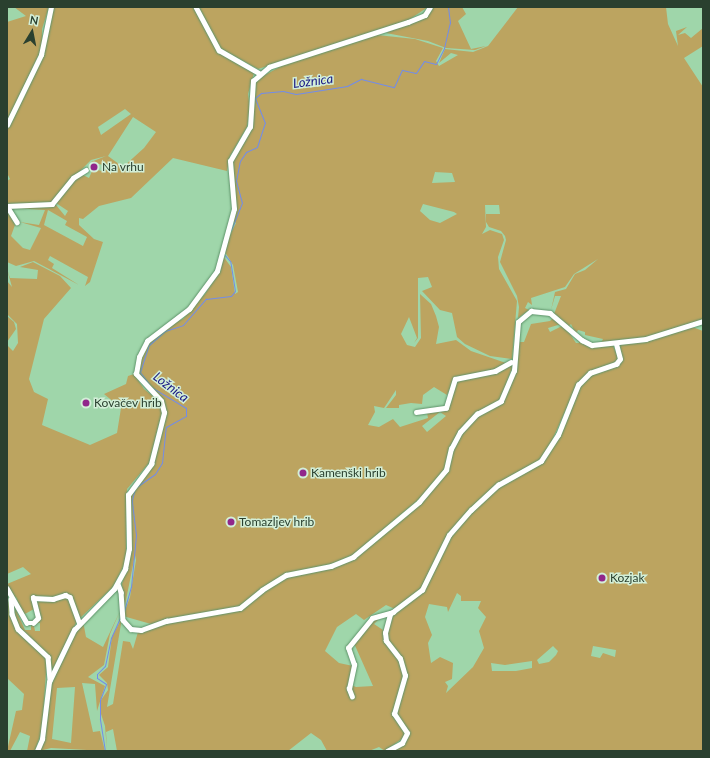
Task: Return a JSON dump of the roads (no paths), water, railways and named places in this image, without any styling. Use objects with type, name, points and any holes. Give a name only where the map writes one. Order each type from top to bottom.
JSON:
[{"type":"street","points":[[7,125],[41,55],[51,7]]},
{"type":"street","points":[[196,7],[219,50],[259,74]]},
{"type":"street","points":[[50,680],[79,622],[118,584],[128,559],[128,495],[151,464],[164,413],[161,401],[136,374],[139,357],[146,341],[189,309],[217,271],[234,209],[230,161],[250,126],[250,91],[259,74],[288,60],[408,22],[425,15],[430,7]]},
{"type":"street","points":[[17,222],[7,206],[52,204],[73,178],[86,170]]},
{"type":"street","points":[[118,584],[121,592],[122,614],[131,629],[141,630],[206,612],[226,613],[245,605],[262,590],[286,576],[331,566],[353,557],[419,502],[446,470],[451,449],[460,432],[477,414],[501,400],[514,371],[518,322],[531,311],[550,313],[587,344],[616,344],[646,339],[703,321]]},
{"type":"street","points":[[352,697],[349,689],[354,665],[348,648],[372,618],[393,612],[422,590],[449,535],[471,510],[498,484],[541,461],[558,435],[578,385],[590,373],[616,364],[620,359],[616,344]]},
{"type":"street","points":[[416,412],[446,408],[455,379],[495,371],[511,362]]},
{"type":"street","points":[[7,588],[11,597],[30,623],[38,618],[33,598],[68,596],[79,622]]},
{"type":"street","points":[[11,597],[12,614],[18,629],[48,658],[50,680],[42,739],[37,751]]},
{"type":"street","points":[[387,751],[402,743],[407,733],[394,714],[405,676],[400,659],[386,641],[385,633],[393,612]]},
{"type":"waterway","name":"Ložnica","points":[[231,230],[242,203],[236,181],[240,161],[246,152],[257,147],[265,123],[255,98],[261,93],[283,91],[296,94],[347,86],[361,79],[394,87],[402,70],[416,73],[424,61],[436,64],[444,48],[450,23],[448,7]]},
{"type":"waterway","name":"Ložnica","points":[[149,384],[140,372],[149,345],[165,331],[183,325],[206,299],[231,296],[235,291],[230,261],[224,254]]},
{"type":"waterway","name":"Ložnica","points":[[124,611],[131,587],[136,535],[132,500],[135,488],[155,474],[162,463],[166,427],[186,416],[186,408],[151,387]]},
{"type":"waterway","name":"Ložnica","points":[[105,751],[100,718],[100,700],[106,684],[97,678],[97,674],[105,666],[111,638],[121,616]]},
{"type":"place","name":"Na vrhu","points":[[94,167]]},
{"type":"place","name":"Kovačev hrib","points":[[86,403]]},
{"type":"place","name":"Kamenški hrib","points":[[303,473]]},
{"type":"place","name":"Tomazljev hrib","points":[[231,522]]},
{"type":"place","name":"Kozjak","points":[[602,578]]}]
